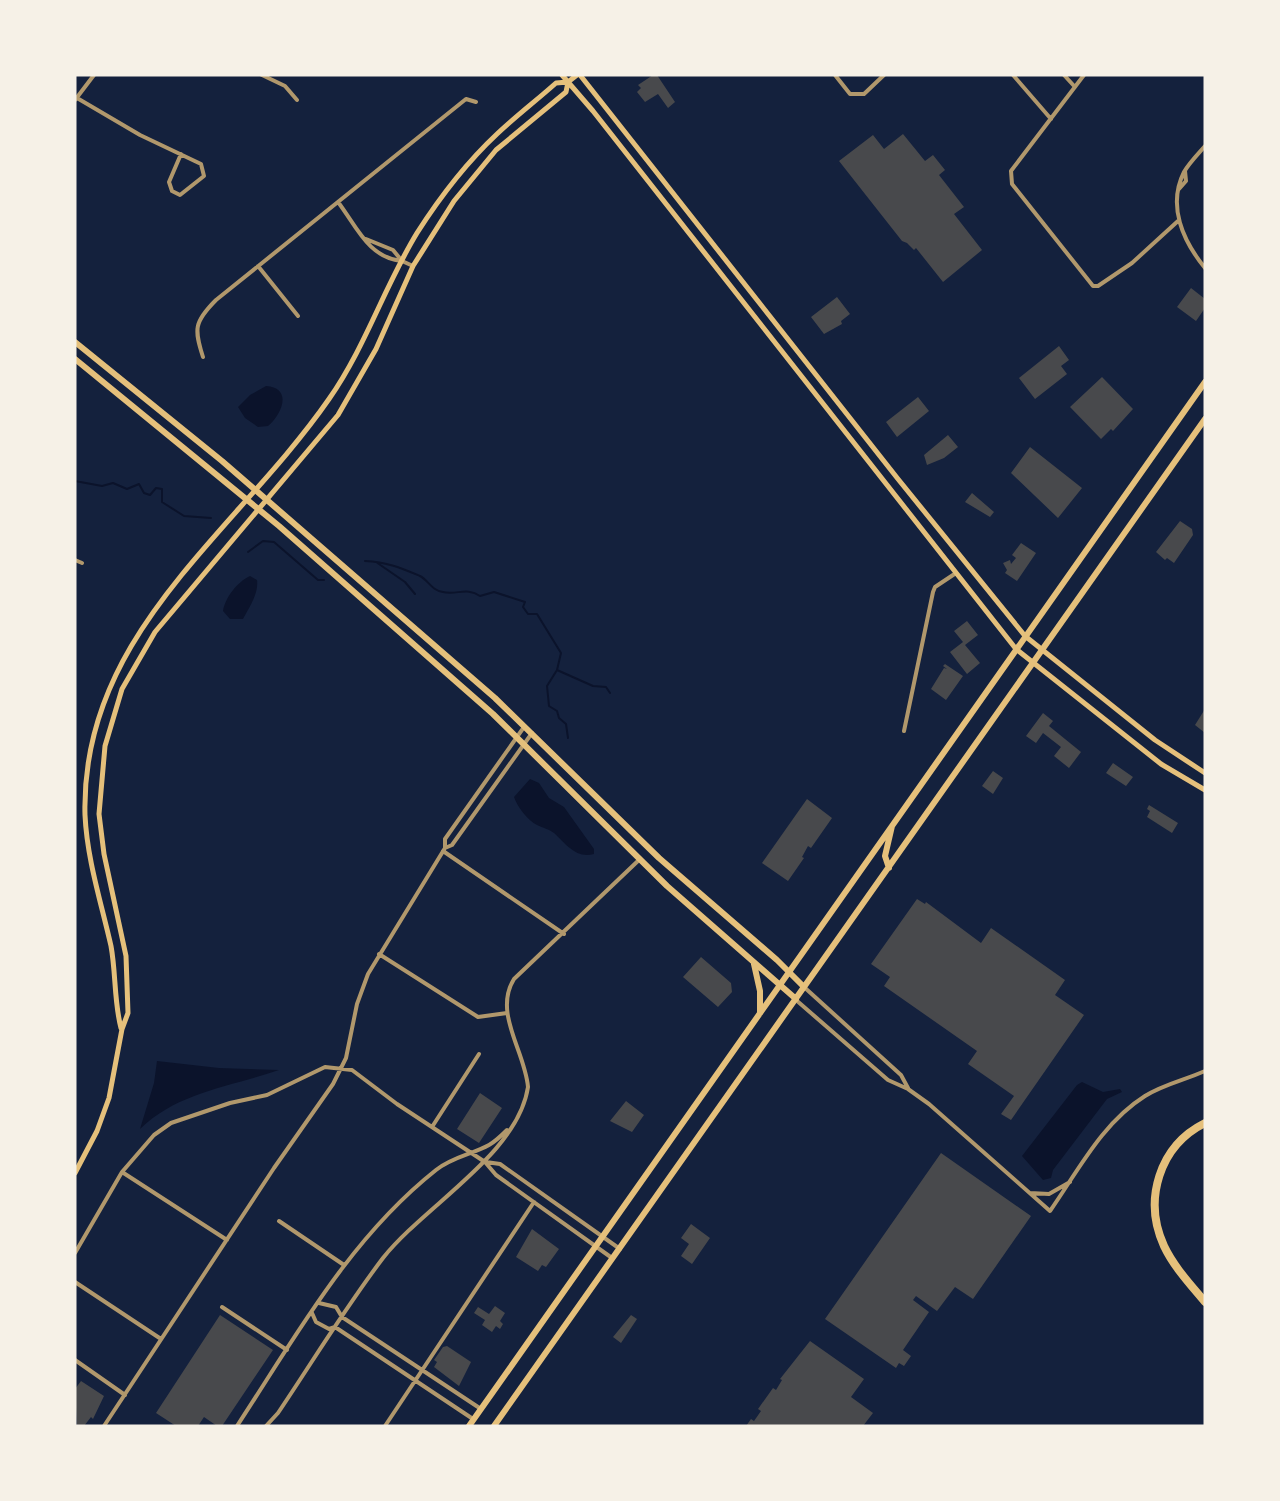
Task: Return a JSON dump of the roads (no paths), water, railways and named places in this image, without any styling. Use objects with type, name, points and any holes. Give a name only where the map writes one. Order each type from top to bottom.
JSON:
[{"type":"highway","points":[[1205,1123],[1182,1139],[1167,1157],[1157,1179],[1154,1203],[1155,1217],[1164,1245],[1183,1276],[1205,1302]]},
{"type":"main road","points":[[562,75],[1016,649],[1032,664],[1170,770],[1205,790]]},
{"type":"main road","points":[[122,1029],[115,966],[86,831],[86,779],[93,737],[106,696],[127,650],[157,606],[310,426],[367,338],[402,261],[430,213],[464,168],[498,134],[556,83],[568,82],[579,75],[898,479],[1026,636],[1041,651],[1155,740],[1205,773]]},
{"type":"main road","points":[[75,1173],[97,1131],[109,1098],[122,1029],[128,1013],[124,942],[104,854],[99,814],[102,767],[109,727],[131,670],[155,632],[338,415],[376,349],[413,267],[433,232],[473,176],[496,150],[566,92],[568,82]]},
{"type":"main road","points":[[75,342],[255,489],[525,726],[651,850],[790,972],[804,987]]},
{"type":"main road","points":[[75,359],[259,510],[517,737],[640,859],[796,999]]},
{"type":"main road","points":[[469,1426],[1205,382]]},
{"type":"main road","points":[[494,1426],[1205,419]]},
{"type":"main road","points":[[889,868],[885,856],[892,825]]},
{"type":"main road","points":[[753,962],[760,991],[760,1014]]},
{"type":"street","points":[[94,75],[76,99],[140,135],[181,154],[201,164],[204,176],[180,195],[172,191],[169,182],[181,154]]},
{"type":"street","points":[[262,75],[285,86],[297,100]]},
{"type":"street","points":[[835,75],[850,94],[864,93],[884,75]]},
{"type":"street","points":[[1013,75],[1051,119]]},
{"type":"street","points":[[1064,75],[1075,87]]},
{"type":"street","points":[[1084,75],[1011,171],[1012,184],[1093,286],[1098,286],[1132,263],[1178,221]]},
{"type":"street","points":[[203,357],[196,333],[201,315],[258,266],[466,99],[476,102]]},
{"type":"street","points":[[1205,146],[1185,171],[1186,181],[1178,189],[1178,221],[1186,242],[1205,268]]},
{"type":"street","points":[[338,202],[366,238],[370,249],[388,259],[402,261],[413,267]]},
{"type":"street","points":[[366,238],[393,250],[402,261]]},
{"type":"street","points":[[258,266],[298,316]]},
{"type":"street","points":[[75,560],[82,563]]},
{"type":"street","points":[[904,731],[933,592],[935,587],[956,573]]},
{"type":"street","points":[[111,1426],[105,1424],[343,1067],[357,1004],[379,954],[444,849],[445,840],[525,726]]},
{"type":"street","points":[[444,849],[452,845],[532,733]]},
{"type":"street","points":[[444,849],[564,934]]},
{"type":"street","points":[[266,1426],[278,1413],[385,1257],[454,1187],[485,1162],[512,1126],[526,1099],[528,1087],[507,1013],[507,990],[514,979],[564,934],[640,859]]},
{"type":"street","points":[[379,954],[478,1017],[507,1013]]},
{"type":"street","points":[[804,987],[901,1075],[908,1089]]},
{"type":"street","points":[[796,999],[888,1080],[908,1089],[1050,1211],[1073,1180],[1090,1150],[1127,1110],[1161,1087],[1205,1071]]},
{"type":"street","points":[[432,1127],[479,1054]]},
{"type":"street","points":[[75,1253],[122,1172],[146,1143],[171,1123],[230,1102],[267,1095],[325,1067],[343,1067],[352,1070],[485,1162],[496,1176],[613,1258]]},
{"type":"street","points":[[237,1426],[344,1265],[382,1220],[437,1168],[469,1151],[489,1145],[512,1126]]},
{"type":"street","points":[[485,1162],[500,1164],[620,1249]]},
{"type":"street","points":[[122,1172],[226,1240]]},
{"type":"street","points":[[1030,1193],[1049,1194],[1073,1180]]},
{"type":"street","points":[[385,1426],[534,1202]]},
{"type":"street","points":[[279,1221],[344,1265]]},
{"type":"street","points":[[75,1282],[161,1339]]},
{"type":"street","points":[[317,1304],[322,1302],[333,1305],[339,1309],[342,1317],[481,1409]]},
{"type":"street","points":[[222,1307],[287,1350]]},
{"type":"street","points":[[312,1312],[319,1325],[329,1329],[335,1327]]},
{"type":"street","points":[[335,1327],[473,1419]]},
{"type":"street","points":[[75,1360],[125,1395]]},
{"type":"water","points":[[266,386],[280,391],[281,409],[268,426],[258,427],[245,418],[238,407],[250,395]]},
{"type":"water","points":[[250,576],[257,580],[253,600],[243,619],[230,619],[223,611],[226,601],[236,586]]},
{"type":"water","points":[[530,779],[539,783],[549,798],[564,807],[594,849],[594,854],[577,852],[554,833],[533,823],[526,816],[514,797]]},
{"type":"water","points":[[157,1061],[219,1068],[279,1070],[188,1099],[155,1117],[140,1129],[154,1083]]},
{"type":"water","points":[[1082,1082],[1103,1092],[1120,1089],[1122,1092],[1107,1099],[1053,1170],[1051,1178],[1043,1180],[1022,1156],[1077,1085]]},
{"type":"waterway","points":[[75,481],[102,486],[113,483],[127,489],[139,484],[144,493],[150,495],[156,488],[162,489],[162,502],[184,516],[211,518]]},
{"type":"waterway","points":[[248,552],[263,541],[274,542],[318,580],[324,580]]},
{"type":"waterway","points":[[365,561],[387,564],[413,573],[439,591],[471,592],[480,596],[494,592],[525,602],[523,607],[528,614],[537,614],[561,653],[557,670],[547,686],[549,706],[557,711],[559,718],[566,724],[568,738]]},
{"type":"waterway","points":[[376,562],[405,582],[415,594]]},
{"type":"waterway","points":[[557,670],[593,686],[606,687],[610,693]]}]
